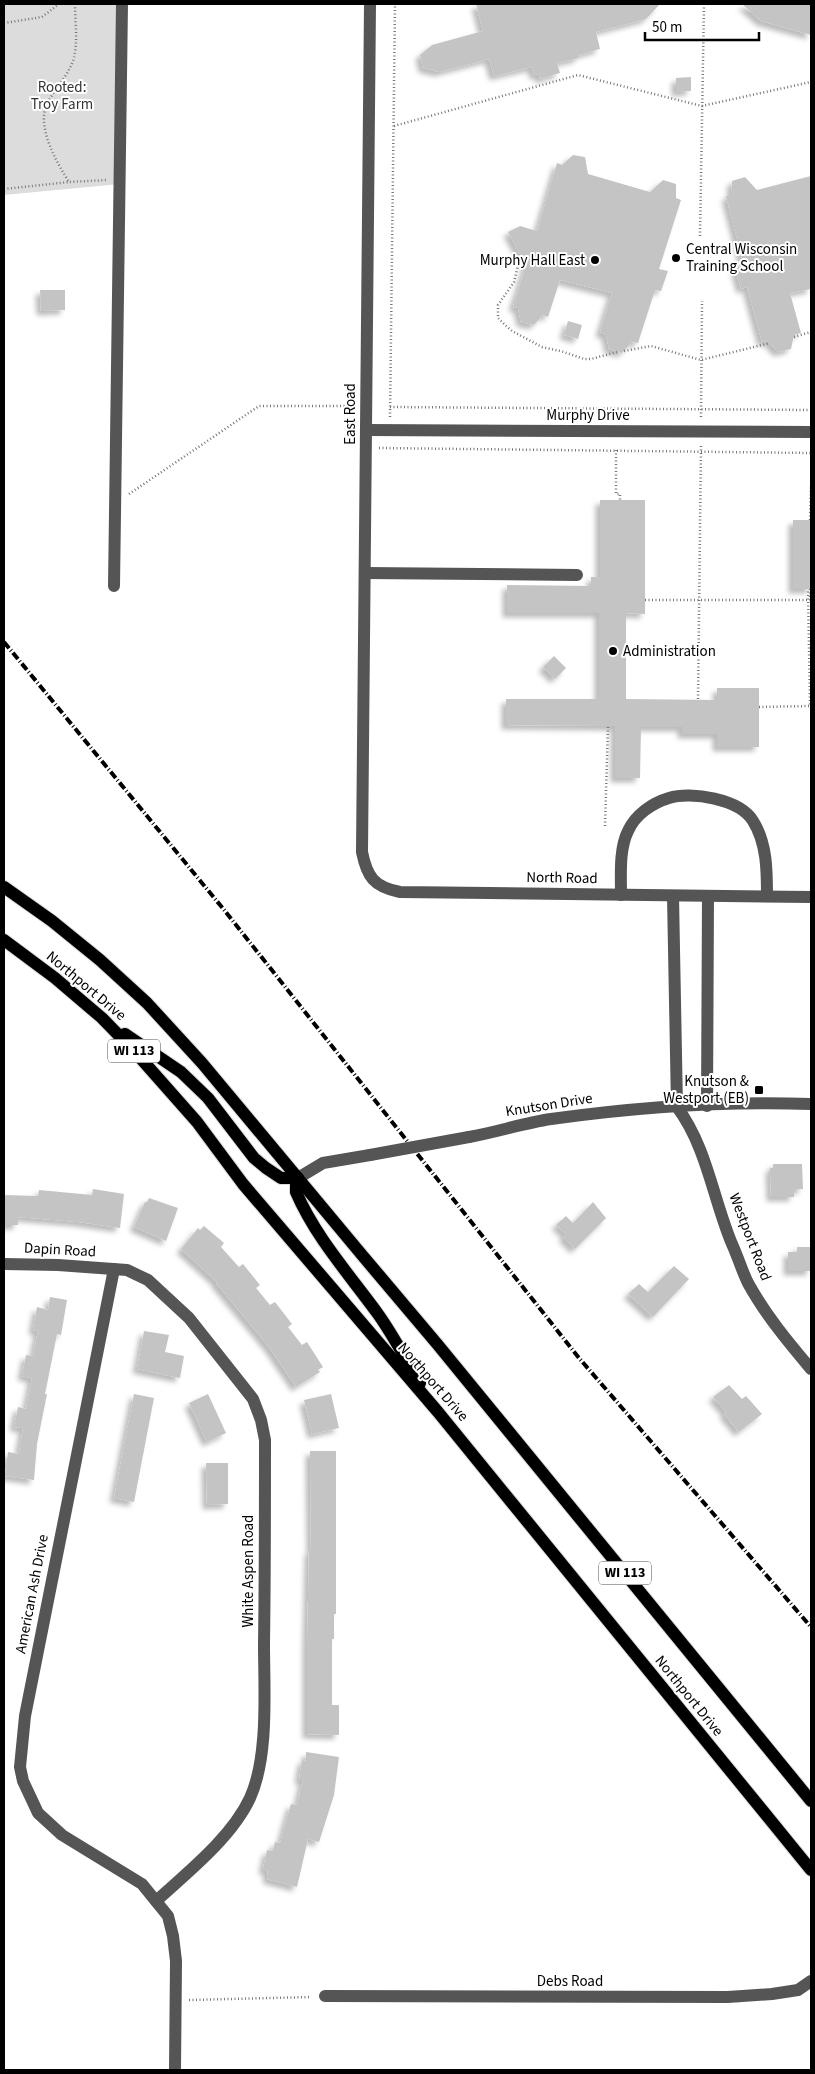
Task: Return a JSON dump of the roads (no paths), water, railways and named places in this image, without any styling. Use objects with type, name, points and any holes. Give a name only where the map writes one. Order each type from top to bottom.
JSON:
[{"type":"main road","name":"Northport Drive","points":[[4,887],[52,921],[100,960],[147,1003],[202,1063],[438,1345],[811,1801]]},
{"type":"main road","name":"Northport Drive","points":[[4,940],[55,978],[102,1018],[136,1052],[197,1122],[243,1184],[438,1412],[811,1870]]},
{"type":"main road","points":[[102,1018],[181,1072],[208,1098],[254,1158],[266,1168],[280,1178],[298,1178],[296,1192],[319,1234],[333,1256],[378,1315],[438,1412]]},
{"type":"street","points":[[114,586],[122,4]]},
{"type":"street","name":"East Road","points":[[362,825],[370,4]]},
{"type":"street","name":"Murphy Drive","points":[[366,430],[811,432]]},
{"type":"street","points":[[365,573],[577,575]]},
{"type":"street","points":[[621,895],[622,861],[628,830],[646,810],[656,803],[670,797],[682,795],[720,800],[732,805],[752,819],[758,830],[765,856],[767,896]]},
{"type":"street","name":"North Road","points":[[362,825],[362,852],[368,874],[379,885],[388,889],[419,892],[811,897]]},
{"type":"street","points":[[673,896],[677,1107]]},
{"type":"street","points":[[707,1106],[708,896]]},
{"type":"street","name":"Knutson Drive","points":[[298,1178],[323,1163],[469,1137],[550,1119],[628,1110],[677,1107],[811,1104]]},
{"type":"street","name":"Westport Road","points":[[677,1107],[689,1124],[704,1159],[732,1244],[747,1281],[761,1305],[791,1346],[811,1369]]},
{"type":"street","name":"Dapin Road","points":[[4,1264],[114,1269]]},
{"type":"street","name":"American Ash Drive","points":[[114,1269],[25,1716],[20,1767],[23,1781],[38,1814],[62,1834],[142,1884],[168,1916],[176,1961],[175,2070]]},
{"type":"street","name":"White Aspen Road","points":[[114,1269],[127,1270],[148,1280],[189,1318],[254,1399],[265,1440],[264,1705],[261,1761],[255,1786],[240,1818],[219,1841],[156,1901]]},
{"type":"street","name":"Debs Road","points":[[325,1996],[728,1997],[798,1990],[811,1981]]},
{"type":"railway","points":[[4,642],[225,911],[579,1358],[811,1627]]},
{"type":"place","name":"Central Wisconsin Training School","points":[[676,258]]},
{"type":"place","name":"Murphy Hall East","points":[[595,260]]},
{"type":"place","name":"Administration","points":[[613,651]]},
{"type":"place","name":"Knutson & Westport (EB)","points":[[759,1090]]},
{"type":"park label","name":"Rooted: Troy Farm","points":[[62,96]]}]
